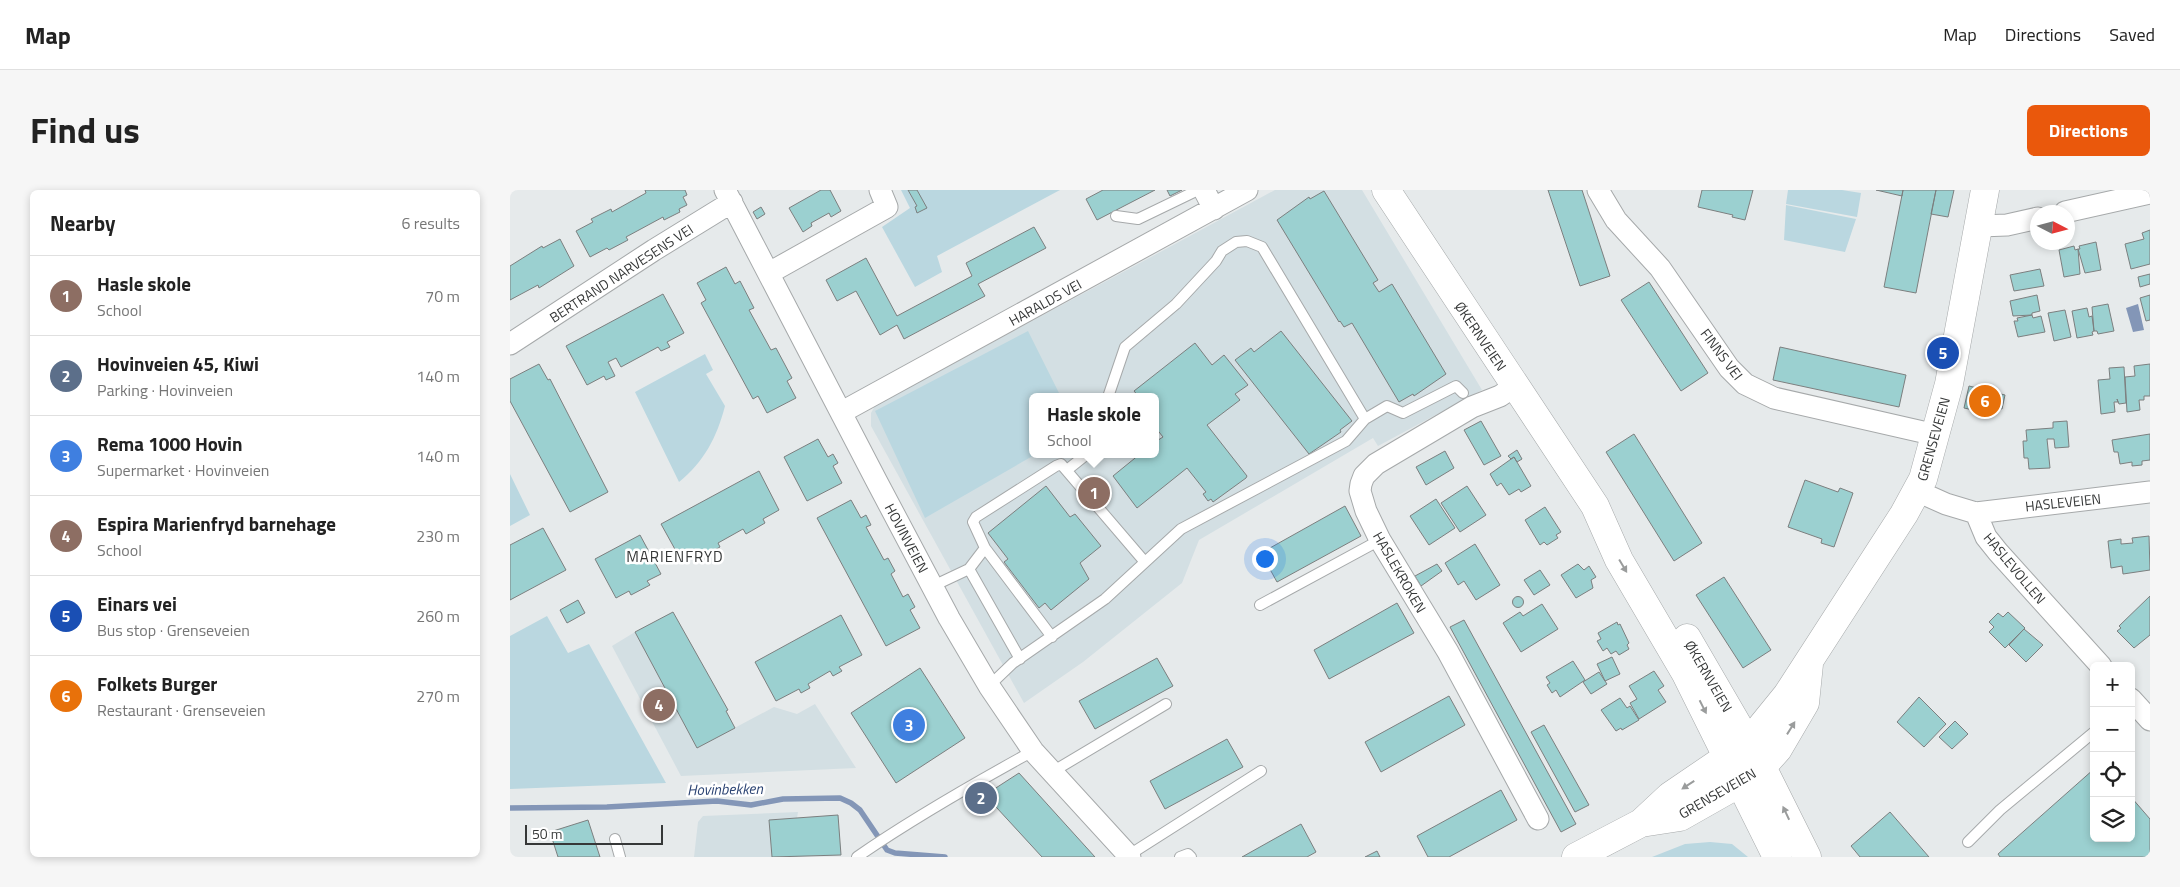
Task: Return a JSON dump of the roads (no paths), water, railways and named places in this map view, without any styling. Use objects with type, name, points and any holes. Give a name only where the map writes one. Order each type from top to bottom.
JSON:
[{"type":"main road","name":"ØKERNVEIEN","points":[[1386,190],[1595,506],[1619,560],[1686,674],[1738,750],[1762,767],[1807,857]]},
{"type":"main road","name":"GRENSEVEIEN","points":[[1576,857],[1602,849],[1641,823],[1670,796],[1738,750],[1775,711],[1810,660],[1918,491],[1936,435],[1951,375],[1980,226],[1985,190]]},
{"type":"main road","name":"GRENSEVEIEN","points":[[1641,823],[1680,817],[1740,783],[1762,767],[1778,749],[1805,703],[1810,660]]},
{"type":"main road","name":"ØKERNVEIEN","points":[[1738,750],[1740,783],[1777,857]]},
{"type":"street","points":[[769,273],[887,207],[880,190]]},
{"type":"street","points":[[1204,190],[1214,209]]},
{"type":"street","name":"HARALDS VEI","points":[[842,412],[1247,190]]},
{"type":"street","name":"FINNS VEI","points":[[1598,190],[1616,220],[1660,268],[1729,368],[1744,384],[1774,398],[1936,435]]},
{"type":"street","points":[[2075,210],[2150,194]]},
{"type":"street","name":"HOVINVEIEN","points":[[728,196],[933,586],[989,686],[1033,751],[1130,856]]},
{"type":"street","name":"BERTRAND NARVESENS VEI","points":[[510,344],[728,196]]},
{"type":"street","points":[[1980,226],[2007,225],[2030,220]]},
{"type":"street","name":"HASLEKROKEN","points":[[1515,386],[1500,396],[1472,407],[1376,464],[1364,476],[1360,491],[1362,500],[1380,540],[1448,652],[1538,819]]},
{"type":"street","points":[[1918,491],[1946,504],[1976,513]]},
{"type":"street","name":"HASLEVEIEN","points":[[1976,513],[2150,492]]},
{"type":"street","name":"HASLEVOLLEN","points":[[1976,513],[1986,537],[1998,552],[2097,662]]},
{"type":"street","points":[[2135,704],[2150,720]]},
{"type":"lane","points":[[1116,216],[1138,218],[1198,190]]},
{"type":"lane","points":[[1109,393],[1125,347],[1176,304],[1216,261],[1222,251],[1236,242],[1247,241],[1262,247],[1365,419]]},
{"type":"lane","points":[[989,686],[1020,659],[1105,599],[1144,561],[1181,529],[1346,441],[1365,419],[1388,406],[1403,413],[1456,386],[1464,393]]},
{"type":"lane","points":[[1068,470],[1083,458]]},
{"type":"lane","points":[[1052,636],[985,548],[973,522],[976,517],[1061,464],[1144,561]]},
{"type":"lane","points":[[1260,605],[1380,540]]},
{"type":"lane","points":[[933,586],[969,570],[985,548]]},
{"type":"lane","points":[[969,570],[1020,659]]},
{"type":"lane","points":[[1052,772],[1166,704]]},
{"type":"lane","points":[[1968,842],[2000,810],[2090,735]]},
{"type":"lane","points":[[857,857],[924,812],[974,787],[1010,762],[1033,751]]},
{"type":"lane","points":[[1130,856],[1261,771]]},
{"type":"lane","points":[[974,787],[981,798]]},
{"type":"lane","points":[[615,840],[620,857]]},
{"type":"lane","points":[[1180,857],[1188,854],[1191,857]]},
{"type":"water","points":[[2138,304],[2144,330],[2133,332],[2126,308]]},
{"type":"waterway","name":"Hovinbekken","points":[[510,808],[607,807],[717,801],[751,805],[783,799],[840,798],[860,810],[887,850],[895,853],[945,857]]},
{"type":"place","name":"Einars vei","points":[[1943,353]]},
{"type":"place","name":"Folkets Burger","points":[[1985,401]]},
{"type":"place","name":"Hasle skole","points":[[1094,493]]},
{"type":"place","name":"Espira Marienfryd barnehage","points":[[659,705]]},
{"type":"place","name":"Rema 1000 Hovin","points":[[909,725]]},
{"type":"place","name":"Hovinveien 45, Kiwi","points":[[981,798]]},
{"type":"district","name":"MARIENFRYD","points":[[675,556]]}]
